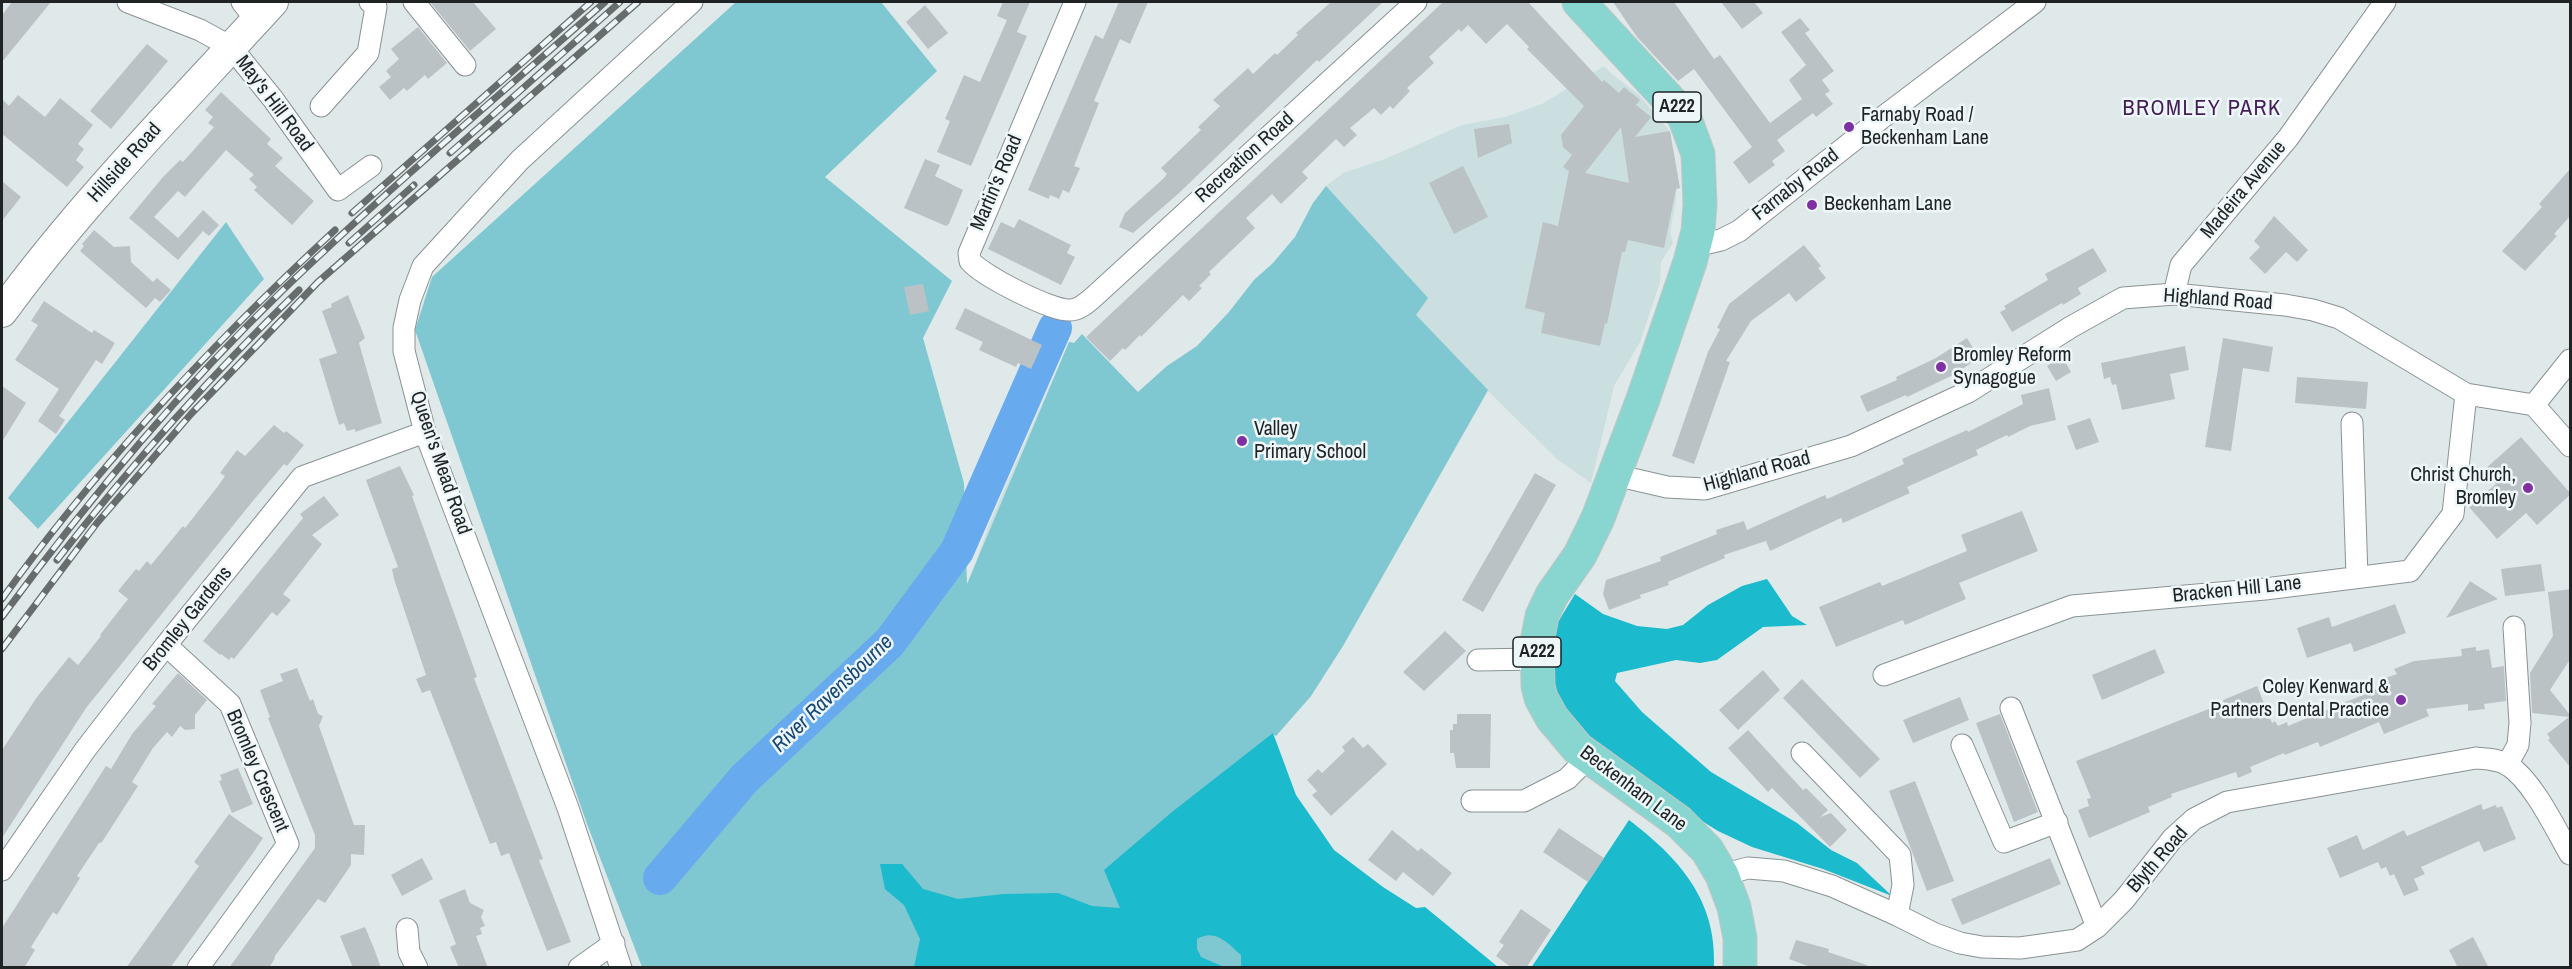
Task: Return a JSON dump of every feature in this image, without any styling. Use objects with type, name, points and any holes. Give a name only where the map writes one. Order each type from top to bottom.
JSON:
[{"type":"main road","name":"Beckenham Lane","points":[[1579,2],[1684,116],[1698,154],[1700,205],[1695,246],[1644,399],[1615,475],[1587,543],[1546,606],[1539,629],[1536,659],[1538,686],[1546,708],[1565,736],[1588,758],[1684,826],[1707,850],[1722,875],[1738,925],[1741,950],[1740,968]]},
{"type":"street","name":"May's Hill Road","points":[[128,2],[200,30],[231,47],[273,99],[338,190],[371,166]]},
{"type":"street","points":[[414,2],[465,64]]},
{"type":"street","name":"Queen's Mead Road","points":[[621,968],[568,808],[425,432],[405,351],[404,327],[410,300],[423,266],[520,160],[692,2]]},
{"type":"street","name":"Martin's Road","points":[[1070,310],[1049,305],[986,275],[970,261],[969,253],[1075,2]]},
{"type":"street","name":"Recreation Road","points":[[1070,310],[1077,308],[1098,293],[1416,2]]},
{"type":"street","name":"Farnaby Road","points":[[1695,246],[1721,240],[1739,231],[1845,146],[2035,2]]},
{"type":"street","name":"Madeira Avenue","points":[[2174,294],[2181,265],[2288,138],[2385,2]]},
{"type":"street","points":[[321,106],[368,53],[377,3]]},
{"type":"street","name":"Hillside Road","points":[[2,312],[56,241],[110,178],[231,47],[257,8]]},
{"type":"street","name":"Highland Road","points":[[1615,475],[1667,487],[1706,489],[1851,446],[1968,392],[2071,327],[2123,298],[2174,294],[2285,305],[2339,318],[2466,394],[2534,405]]},
{"type":"street","points":[[2571,360],[2534,405],[2571,446]]},
{"type":"street","name":"Bracken Hill Lane","points":[[1884,675],[2072,606],[2265,589],[2410,571],[2453,514],[2466,394]]},
{"type":"street","points":[[2352,423],[2357,577]]},
{"type":"street","name":"Bromley Gardens","points":[[2,870],[85,750],[166,645],[302,477],[425,432]]},
{"type":"street","points":[[2514,627],[2520,723],[2517,745],[2507,765],[2536,796],[2571,854]]},
{"type":"street","name":"Bromley Crescent","points":[[166,645],[230,704],[288,844],[198,968]]},
{"type":"street","points":[[1478,660],[1536,659]]},
{"type":"street","points":[[2011,708],[2097,927]]},
{"type":"street","points":[[1962,745],[2004,842],[2057,822]]},
{"type":"street","points":[[1802,753],[1900,855],[1903,885],[1897,915]]},
{"type":"street","points":[[1472,801],[1524,801],[1567,779],[1588,758]]},
{"type":"street","name":"Blyth Road","points":[[1722,875],[1748,868],[1784,871],[1832,886],[1948,939],[1971,946],[2020,948],[2077,940],[2097,927],[2124,900],[2173,838],[2194,819],[2228,802],[2476,758],[2493,759],[2507,765]]},
{"type":"street","points":[[407,929],[409,952],[417,968]]},
{"type":"street","points":[[579,968],[614,943]]},
{"type":"shaded area","points":[[736,2],[881,2],[937,71],[825,177],[952,281],[923,338],[964,483],[967,584],[1069,342],[1074,343],[1082,334],[1138,392],[1167,366],[1197,346],[1229,312],[1254,280],[1273,263],[1295,237],[1313,203],[1326,186],[1428,298],[1416,315],[1488,390],[1343,646],[1311,696],[1276,736],[1272,733],[1301,967],[642,967],[587,824],[415,330],[432,277]]},
{"type":"shaded area","name":"Valley Primary School","points":[[1604,66],[1639,95],[1668,129],[1677,177],[1670,232],[1673,243],[1661,262],[1660,282],[1640,342],[1614,386],[1591,483],[1558,460],[1488,391],[1343,646],[1311,696],[1276,736],[967,586],[989,525],[1069,342],[1074,343],[1082,334],[1138,393],[1167,366],[1197,346],[1229,312],[1254,280],[1273,263],[1295,237],[1313,203],[1326,186],[1343,173],[1385,159],[1462,125],[1505,117],[1542,104]]},
{"type":"shaded area","points":[[226,222],[264,279],[38,529],[8,498]]},
{"type":"shaded area","points":[[1767,579],[1792,616],[1807,625],[1763,627],[1717,660],[1700,663],[1676,660],[1617,673],[1615,681],[1642,712],[1711,772],[1797,823],[1831,850],[1857,863],[1892,896],[1823,869],[1752,847],[1718,831],[1673,803],[1573,731],[1548,684],[1555,627],[1575,594],[1603,614],[1637,626],[1667,629],[1683,625],[1708,605],[1742,586]]},
{"type":"shaded area","points":[[1273,733],[1296,795],[1334,850],[1383,887],[1416,908],[1425,907],[1498,967],[1241,967],[1241,955],[1221,938],[1210,935],[1197,939],[1197,949],[1201,957],[1224,967],[914,967],[920,939],[904,905],[885,889],[880,864],[902,864],[923,889],[958,899],[1004,894],[1058,893],[1092,906],[1120,908],[1104,870],[1172,812]]},
{"type":"shaded area","points":[[1629,820],[1647,834],[1679,866],[1702,901],[1713,943],[1714,967],[1531,968]]},
{"type":"building","points":[[12,2],[51,2],[2,62],[2,15]]},
{"type":"building","points":[[430,2],[473,2],[496,29],[470,51]]},
{"type":"building","points":[[1003,2],[1030,2],[1017,32],[1027,36],[971,166],[937,152],[950,121],[945,119],[964,75],[980,82],[1007,20],[997,16]]},
{"type":"building","points":[[1119,2],[1148,2],[1130,44],[1120,39],[1094,101],[1099,103],[1074,166],[1080,168],[1069,193],[1063,190],[1059,199],[1050,195],[1049,199],[1028,190],[1095,35],[1103,39]]},
{"type":"building","points":[[1331,2],[1383,2],[1319,62],[1317,60],[1178,194],[1133,233],[1119,227],[1125,213],[1167,174],[1161,168],[1201,130],[1198,127],[1220,106],[1213,100],[1248,68],[1253,74],[1275,53],[1277,55],[1298,35],[1296,33]]},
{"type":"building","points":[[1443,2],[1528,2],[1602,82],[1604,80],[1619,93],[1624,87],[1640,100],[1636,105],[1651,117],[1635,137],[1670,131],[1680,188],[1676,189],[1664,248],[1628,240],[1625,252],[1622,252],[1607,324],[1605,323],[1600,346],[1541,333],[1545,313],[1525,308],[1543,222],[1558,226],[1569,171],[1563,167],[1572,155],[1563,147],[1561,135],[1584,106],[1527,49],[1529,47],[1507,24],[1486,44],[1468,25],[1461,32],[1459,29],[1429,57],[1434,63],[1407,88],[1410,91],[1393,109],[1390,106],[1381,115],[1374,108],[1350,128],[1357,135],[1344,147],[1336,139],[1302,172],[1308,178],[1281,204],[1272,194],[1246,218],[1255,228],[1209,272],[1211,274],[1199,286],[1202,288],[1189,301],[1183,295],[1125,350],[1123,348],[1110,361],[1086,337]],"holes":[[[1621,127],[1629,183],[1585,173]]]},
{"type":"building","points":[[1613,2],[1674,2],[1714,59],[1720,55],[1770,123],[1802,99],[1789,80],[1806,65],[1781,32],[1800,18],[1810,30],[1805,33],[1834,71],[1822,80],[1830,91],[1825,94],[1833,104],[1816,117],[1813,113],[1777,140],[1785,151],[1772,161],[1775,165],[1749,184],[1733,162],[1752,147],[1694,69],[1678,81],[1637,37]]},
{"type":"building","points":[[1721,2],[1754,2],[1763,13],[1742,29]]},
{"type":"building","points":[[925,5],[948,33],[928,49],[906,22]]},
{"type":"building","points":[[418,27],[447,63],[428,79],[425,75],[407,91],[404,88],[390,100],[379,87],[391,77],[386,71],[399,59],[391,49]]},
{"type":"building","points":[[147,44],[168,61],[111,129],[90,111]]},
{"type":"building","points":[[221,92],[271,139],[267,144],[283,158],[275,166],[314,201],[292,225],[254,190],[257,187],[249,179],[254,175],[226,150],[185,197],[178,191],[154,217],[178,238],[203,210],[219,225],[209,236],[203,231],[178,260],[129,218],[163,177],[180,160],[183,162],[214,127],[208,123],[213,117],[205,110]]},
{"type":"building","points":[[18,95],[45,117],[60,98],[93,125],[78,144],[84,149],[76,160],[84,167],[67,187],[2,134],[2,99],[9,106]]},
{"type":"building","points":[[1509,124],[1512,143],[1478,158],[1474,129]]},
{"type":"building","points":[[925,159],[940,165],[935,176],[963,190],[949,224],[946,226],[904,208]]},
{"type":"building","points":[[1463,166],[1488,217],[1454,234],[1429,183]]},
{"type":"building","points":[[2571,168],[2571,215],[2554,234],[2557,236],[2525,271],[2502,251],[2542,207],[2539,204]]},
{"type":"building","points":[[2,181],[21,197],[2,221]]},
{"type":"building","points":[[2274,216],[2308,250],[2297,262],[2286,252],[2265,274],[2249,258],[2260,247],[2254,241]]},
{"type":"building","points":[[1019,219],[1071,245],[1067,253],[1075,257],[1061,285],[988,249],[1001,222],[1014,228]]},
{"type":"building","points":[[94,230],[114,247],[130,246],[131,262],[153,282],[157,278],[171,290],[160,302],[155,298],[146,308],[80,251],[84,246],[82,244]]},
{"type":"building","points":[[1804,245],[1821,266],[1818,268],[1826,278],[1796,302],[1789,293],[1751,321],[1726,361],[1730,362],[1694,464],[1672,456],[1708,352],[1720,329],[1717,328],[1729,304]]},
{"type":"building","points":[[2093,248],[2107,271],[2078,288],[2081,294],[2012,332],[2000,312],[2006,309],[2004,306],[2048,280],[2045,274]]},
{"type":"building","points":[[923,284],[929,311],[910,315],[904,287]]},
{"type":"building","points":[[348,295],[365,338],[359,343],[382,423],[355,432],[355,429],[347,431],[344,423],[339,425],[319,359],[337,353],[322,311],[332,307],[331,304]]},
{"type":"building","points":[[44,301],[92,333],[94,330],[115,343],[102,364],[96,360],[59,416],[65,420],[56,434],[38,421],[59,389],[15,360],[38,325],[31,321]]},
{"type":"building","points":[[965,308],[1042,345],[1031,369],[1018,363],[1016,367],[979,350],[983,342],[955,329]]},
{"type":"building","name":"Bromley Reform Synagogue","points":[[1967,338],[1979,358],[1951,376],[1907,397],[1906,395],[1867,412],[1860,396],[1897,380],[1896,377],[1936,358]]},
{"type":"building","points":[[2223,338],[2273,347],[2269,372],[2243,368],[2231,451],[2205,447]]},
{"type":"building","points":[[2185,346],[2189,370],[2170,374],[2175,399],[2122,410],[2116,384],[2112,385],[2110,377],[2104,379],[2101,363]]},
{"type":"building","points":[[2062,356],[2071,372],[2056,381],[2047,366]]},
{"type":"building","points":[[2297,377],[2368,382],[2366,409],[2295,403]]},
{"type":"building","points":[[2,386],[26,403],[2,442]]},
{"type":"building","points":[[2049,388],[2056,420],[2030,426],[2008,437],[2007,435],[1976,450],[1978,455],[1907,487],[1910,493],[1843,523],[1841,518],[1770,551],[1766,541],[1724,555],[1725,558],[1668,582],[1669,585],[1640,595],[1641,598],[1609,610],[1603,594],[1606,580],[1661,561],[1660,557],[1717,534],[1716,530],[1744,521],[1747,530],[1825,495],[1827,499],[1904,464],[1902,459],[1967,430],[1968,432],[2023,404],[2021,395]]},
{"type":"building","points":[[2090,418],[2099,442],[2076,450],[2067,426]]},
{"type":"building","points":[[274,425],[304,445],[287,466],[284,464],[252,502],[86,708],[2,838],[2,750],[37,697],[69,657],[78,665],[101,636],[128,599],[118,591],[136,569],[139,571],[147,561],[151,565],[183,526],[185,528],[225,476],[220,473],[237,450],[245,456]]},
{"type":"building","name":"Christ Church, Bromley","points":[[2521,437],[2571,494],[2537,525],[2526,513],[2497,539],[2469,507],[2496,484],[2484,470]]},
{"type":"building","points":[[400,466],[414,495],[412,496],[477,677],[474,678],[543,859],[539,860],[571,942],[547,951],[509,853],[501,856],[496,842],[490,844],[430,690],[422,693],[416,679],[426,675],[394,579],[392,569],[398,567],[366,480]]},
{"type":"building","points":[[1535,473],[1556,485],[1483,612],[1462,600]]},
{"type":"building","points":[[324,496],[339,515],[312,535],[322,544],[283,594],[291,600],[277,616],[272,612],[234,659],[231,657],[229,660],[220,655],[203,641],[303,518],[300,514]]},
{"type":"building","points":[[2022,511],[2038,551],[1959,583],[1966,599],[1905,625],[1903,620],[1836,647],[1819,607],[1880,582],[1882,586],[1967,551],[1961,535]]},
{"type":"building","points":[[2541,564],[2545,591],[2505,596],[2501,569]]},
{"type":"building","points":[[2470,581],[2498,599],[2446,618]]},
{"type":"building","points":[[2571,589],[2571,658],[2550,690],[2571,716],[2571,768],[2548,740],[2550,738],[2547,734],[2569,717],[2532,713],[2530,673],[2553,636],[2548,592]]},
{"type":"building","points":[[2395,604],[2406,633],[2354,652],[2351,643],[2307,658],[2297,628],[2329,617],[2332,627]]},
{"type":"building","points":[[1445,631],[1466,651],[1424,691],[1403,672]]},
{"type":"building","points":[[2476,647],[2476,651],[2489,649],[2492,668],[2504,666],[2506,701],[2484,704],[2485,709],[2468,711],[2468,704],[2426,709],[2429,716],[2384,734],[2379,722],[2320,747],[2318,742],[2285,755],[2284,753],[2250,767],[2252,772],[2238,778],[2236,772],[2171,794],[2172,797],[2148,807],[2150,812],[2089,838],[2078,810],[2089,806],[2087,799],[2091,798],[2076,761],[2224,703],[2223,700],[2257,686],[2272,723],[2275,721],[2278,726],[2287,722],[2288,726],[2382,687],[2380,680],[2397,674],[2394,669],[2414,661],[2462,656],[2461,649]]},
{"type":"building","points":[[2155,649],[2165,673],[2102,700],[2092,675]]},
{"type":"building","points":[[297,668],[310,701],[313,699],[318,714],[323,716],[319,726],[354,825],[365,825],[364,855],[351,854],[351,865],[325,903],[318,899],[274,957],[269,968],[229,968],[315,848],[315,835],[268,718],[270,717],[260,690],[283,681],[280,674]]},
{"type":"building","points":[[1763,670],[1780,690],[1738,730],[1719,710]]},
{"type":"building","points":[[178,673],[207,700],[195,715],[195,729],[185,730],[180,726],[172,737],[167,732],[153,748],[132,782],[138,786],[77,876],[80,878],[57,915],[53,912],[31,947],[35,950],[24,968],[2,968],[2,928],[106,766],[111,769],[132,734],[156,706],[152,704]]},
{"type":"building","points":[[1802,679],[1880,759],[1860,778],[1783,698]]},
{"type":"building","points":[[1960,697],[1969,720],[1913,743],[1903,720]]},
{"type":"building","points":[[1457,714],[1491,714],[1490,768],[1456,768],[1454,753],[1450,753],[1450,730],[1453,730],[1453,724],[1457,724]]},
{"type":"building","points":[[2000,714],[2038,812],[2014,822],[1976,723]]},
{"type":"building","points":[[1748,730],[1803,790],[1806,788],[1828,810],[1820,817],[1831,813],[1847,830],[1830,847],[1772,788],[1768,792],[1728,748]]},
{"type":"building","points":[[1353,737],[1363,748],[1368,744],[1387,764],[1331,816],[1312,795],[1317,791],[1307,780],[1318,769],[1322,773],[1345,751],[1342,747]]},
{"type":"building","points":[[238,768],[253,804],[232,813],[219,781],[222,780],[220,775]]},
{"type":"building","points":[[1915,781],[1954,881],[1927,891],[1889,791]]},
{"type":"building","points":[[2481,804],[2483,810],[2496,805],[2497,808],[2502,806],[2516,839],[2484,852],[2479,841],[2421,867],[2425,874],[2414,879],[2419,890],[2404,896],[2394,874],[2390,876],[2386,867],[2381,869],[2378,862],[2340,878],[2327,848],[2357,835],[2363,850],[2404,830],[2407,836]]},
{"type":"building","points":[[229,814],[263,838],[253,853],[170,968],[126,968],[199,866],[194,862]]},
{"type":"building","points":[[1559,828],[1604,858],[1588,882],[1543,852]]},
{"type":"building","points":[[1392,830],[1418,851],[1421,848],[1452,873],[1433,896],[1403,872],[1396,881],[1368,860]]},
{"type":"building","points":[[422,858],[433,879],[402,896],[391,875]]},
{"type":"building","points":[[2050,858],[2061,884],[1962,925],[1951,899]]},
{"type":"building","points":[[465,889],[470,903],[484,910],[481,917],[485,926],[480,928],[482,934],[476,936],[488,968],[459,968],[450,947],[456,944],[439,900]]},
{"type":"building","points":[[1521,909],[1551,930],[1526,968],[1512,968],[1496,956],[1504,945],[1499,942]]},
{"type":"building","points":[[365,927],[381,968],[353,968],[340,936]]},
{"type":"building","points":[[2473,937],[2489,968],[2458,968],[2449,950]]},
{"type":"building","points":[[1796,940],[1829,949],[1828,952],[1867,965],[1866,968],[1813,968],[1789,959]]},
{"type":"waterway","name":"River Ravensbourne","points":[[660,878],[744,779],[890,642],[957,551],[1055,328]]},
{"type":"railway","points":[[352,213],[591,2]]},
{"type":"railway","points":[[2,617],[101,489],[171,407],[245,328],[362,216],[605,2]]},
{"type":"railway","points":[[450,153],[620,2]]},
{"type":"railway","points":[[2,649],[97,523],[191,414],[318,282],[638,2]]},
{"type":"railway","points":[[349,243],[414,185]]},
{"type":"railway","points":[[2,599],[78,500],[159,406],[245,316],[335,230]]},
{"type":"railway","points":[[57,560],[173,421],[299,290]]},
{"type":"place","name":"Farnaby Road / Beckenham Lane","points":[[1849,127]]},
{"type":"place","name":"Beckenham Lane","points":[[1812,205]]},
{"type":"place","name":"Bromley Reform Synagogue","points":[[1941,367]]},
{"type":"place","name":"Valley Primary School","points":[[1242,441]]},
{"type":"place","name":"Christ Church, Bromley","points":[[2528,488]]},
{"type":"place","name":"Coley Kenward & Partners Dental Practice","points":[[2401,700]]},
{"type":"district","name":"BROMLEY PARK","points":[[2202,109]]}]
